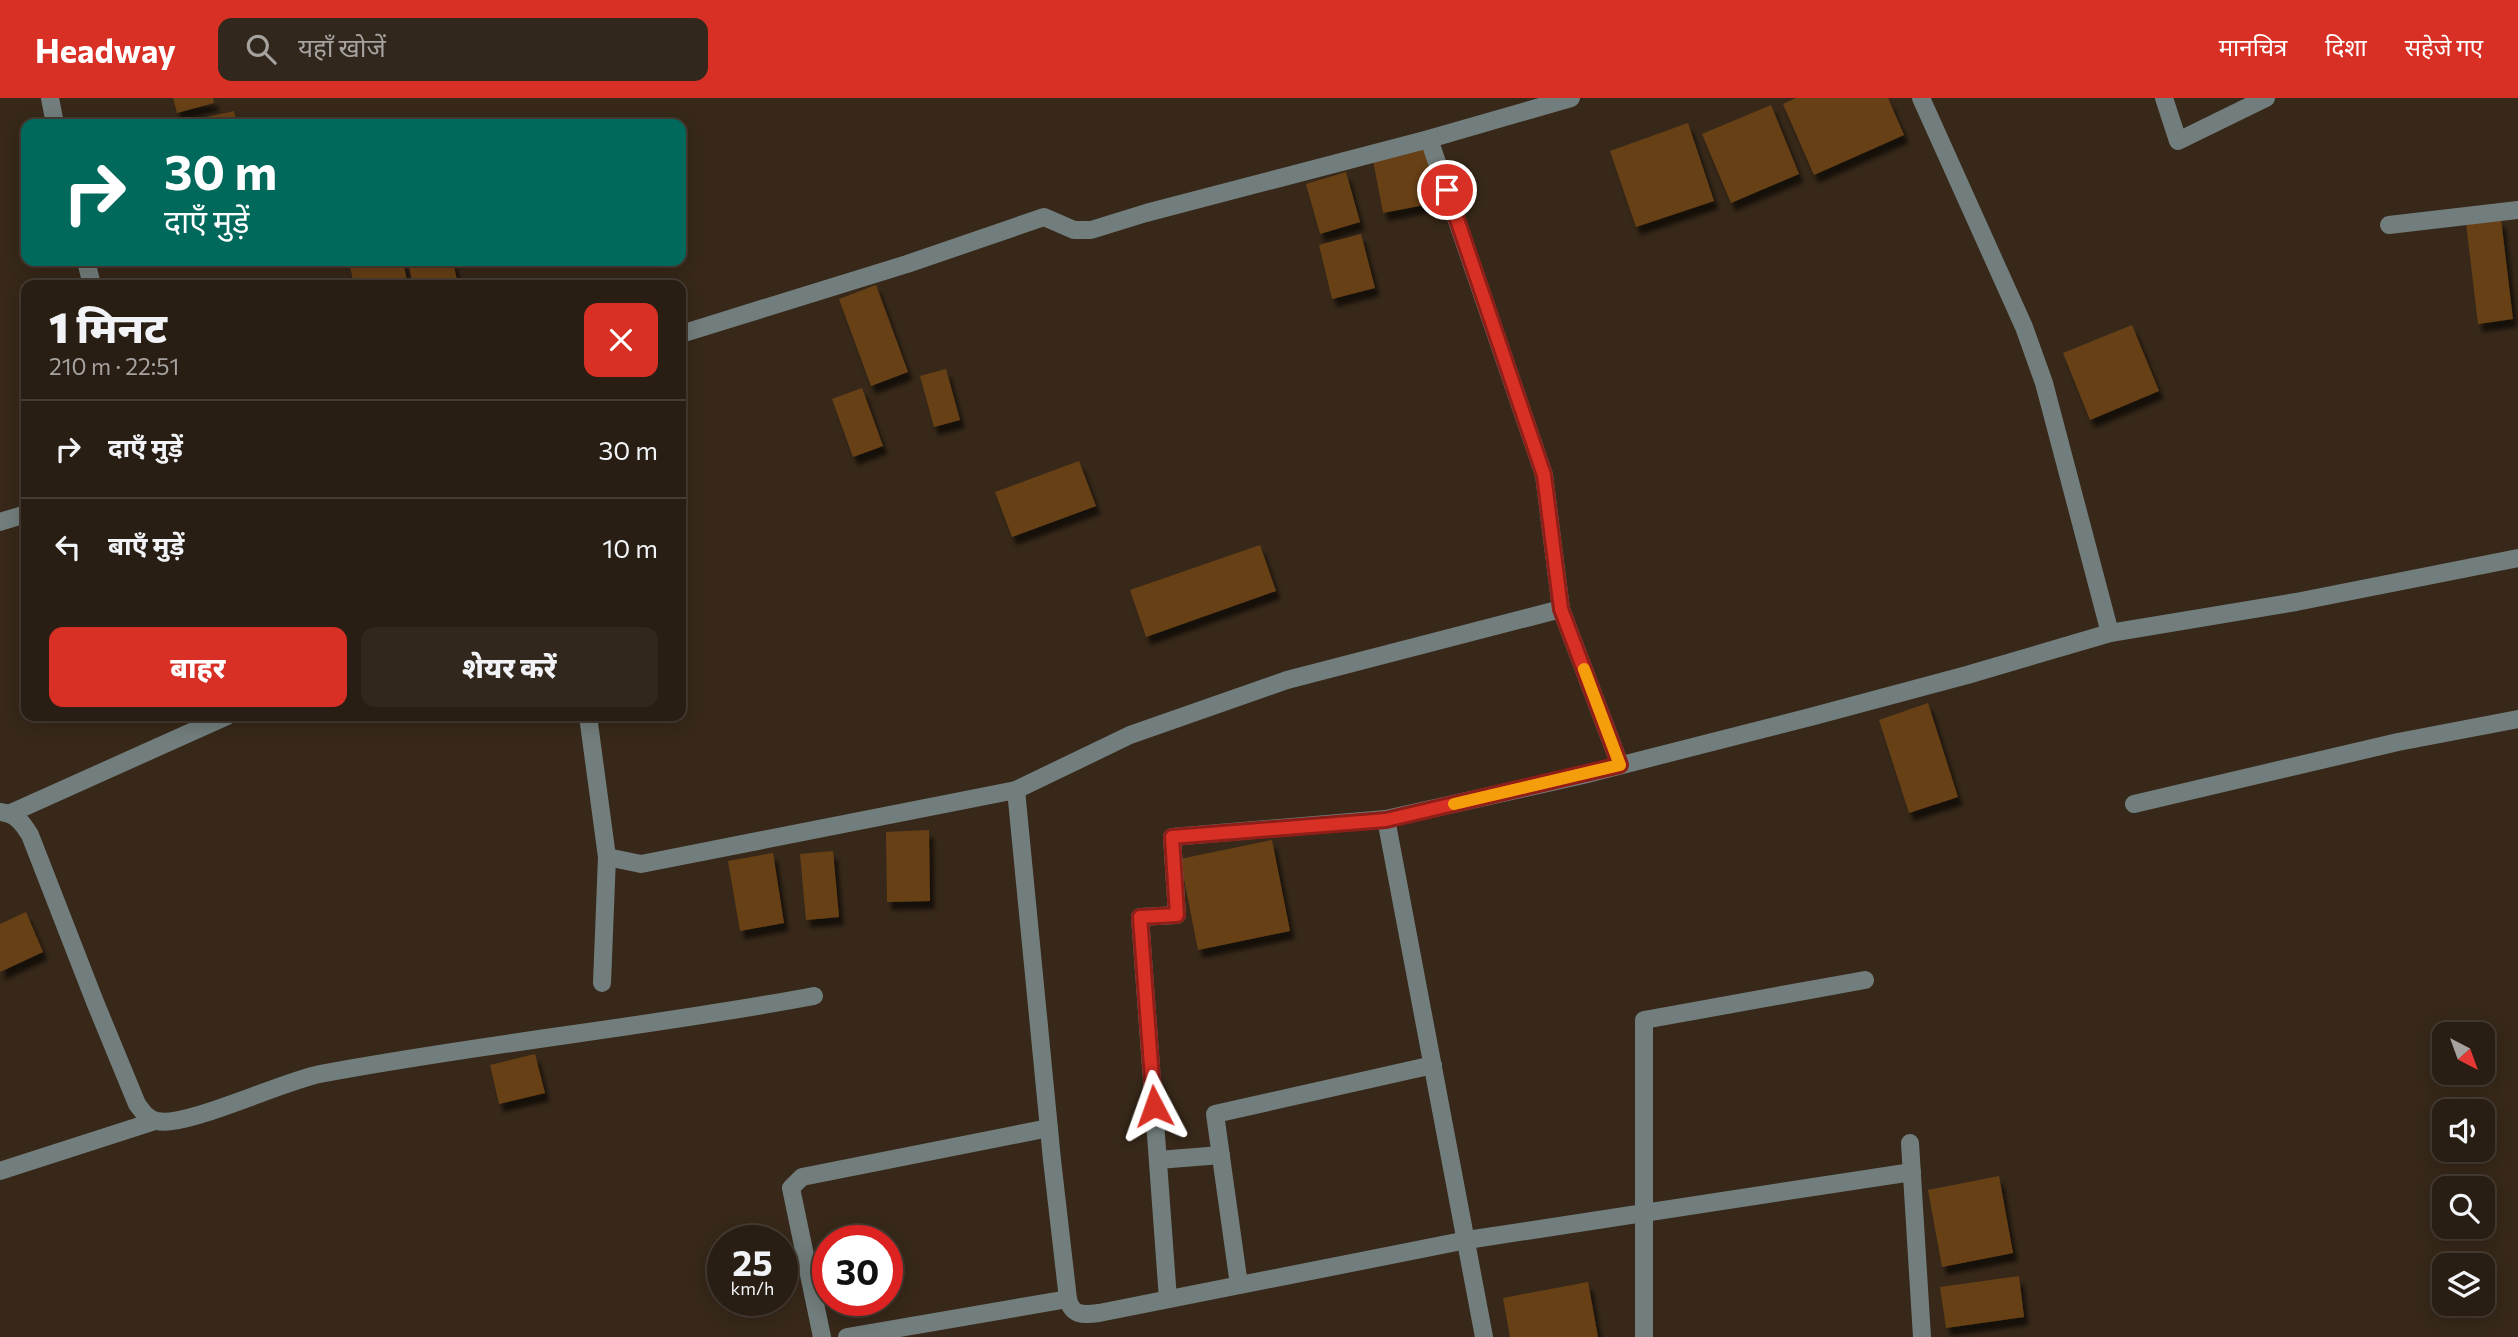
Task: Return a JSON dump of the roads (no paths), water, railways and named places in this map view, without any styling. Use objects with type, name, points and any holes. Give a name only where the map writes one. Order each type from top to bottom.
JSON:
[{"type":"street","points":[[50,98],[54,119]]},
{"type":"street","points":[[686,332],[1044,218],[1074,230],[1091,230],[1571,98]]},
{"type":"street","points":[[1921,98],[2024,327],[2044,383],[2109,633]]},
{"type":"street","points":[[2164,98],[2178,141],[2266,98]]},
{"type":"street","points":[[1429,139],[1544,475],[1561,609],[1620,765]]},
{"type":"street","points":[[2389,225],[2518,210]]},
{"type":"street","points":[[0,522],[21,516]]},
{"type":"street","points":[[1168,1299],[1140,917],[1177,915],[1172,837],[1386,820],[1620,765],[1916,689],[2109,633],[2296,602],[2518,558]]},
{"type":"street","points":[[607,857],[640,864],[1016,790],[1130,735],[1287,680],[1561,609]]},
{"type":"street","points":[[2134,804],[2398,742],[2518,719]]},
{"type":"street","points":[[6,812],[215,721]]},
{"type":"street","points":[[589,721],[607,857],[602,983]]},
{"type":"street","points":[[1016,790],[1068,1299],[1070,1308],[1075,1313],[1083,1315],[1467,1240],[1912,1172]]},
{"type":"street","points":[[6,812],[21,821],[30,835],[137,1104],[145,1116],[155,1121],[166,1122],[192,1116],[307,1076],[512,1041],[722,1014],[814,996]]},
{"type":"street","points":[[1386,820],[1467,1240],[1483,1337]]},
{"type":"street","points":[[1644,1337],[1644,1020],[1865,980]]},
{"type":"street","points":[[1239,1285],[1215,1114],[1433,1065]]},
{"type":"street","points":[[0,1171],[155,1121]]},
{"type":"street","points":[[822,1337],[791,1188],[802,1177],[1049,1128]]},
{"type":"street","points":[[1910,1143],[1922,1337]]},
{"type":"street","points":[[1158,1160],[1221,1155]]},
{"type":"street","points":[[854,1336],[1068,1299]]}]
